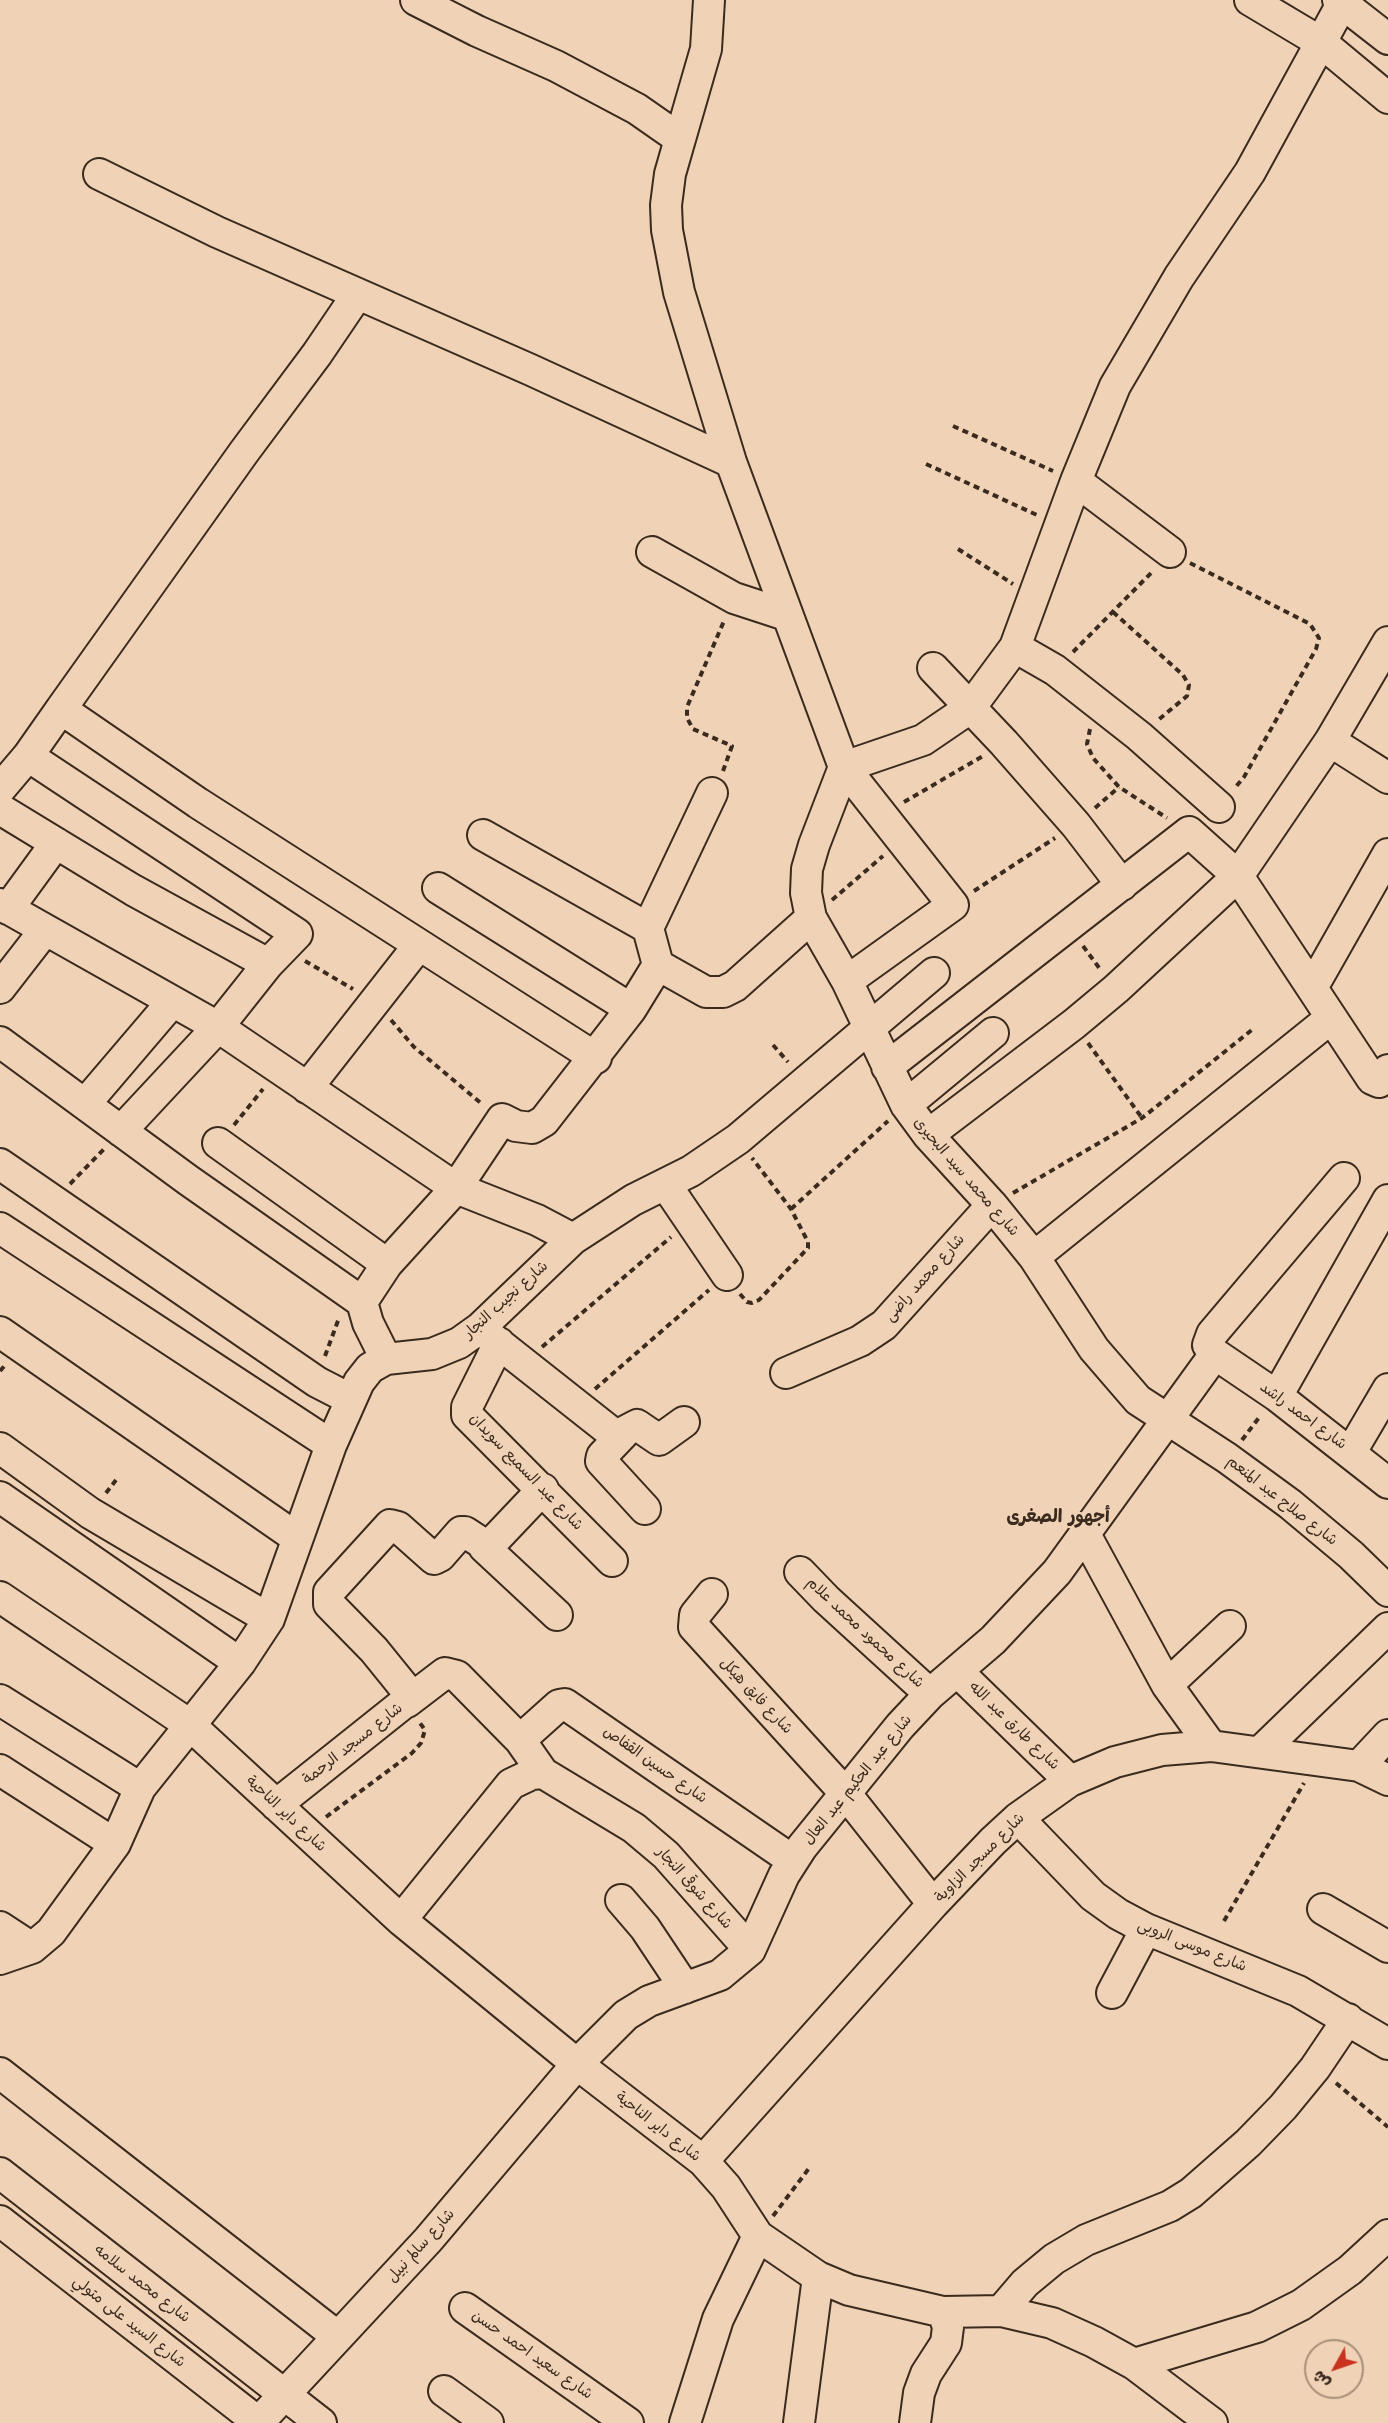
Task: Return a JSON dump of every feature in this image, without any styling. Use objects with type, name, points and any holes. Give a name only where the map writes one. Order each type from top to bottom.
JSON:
[{"type":"street","points":[[416,0],[477,31],[556,66],[637,109],[680,139]]},
{"type":"street","points":[[709,0],[706,49],[670,174],[666,205],[669,240],[679,292],[731,462],[844,768],[900,841],[953,904],[847,981]]},
{"type":"street","points":[[1250,0],[1322,43],[1388,98]]},
{"type":"street","points":[[844,768],[923,740],[970,708],[1015,647],[1076,481],[1115,386],[1145,331],[1250,172],[1322,43],[1342,1],[1388,39]]},
{"type":"street","points":[[99,174],[217,232],[531,370],[731,462]]},
{"type":"street","points":[[0,789],[28,756],[357,295]]},
{"type":"street","points":[[1076,481],[1170,552]]},
{"type":"street","points":[[652,552],[734,598],[786,615]]},
{"type":"street","points":[[928,1135],[1074,1024],[1116,989],[1239,876],[1330,741],[1388,642]]},
{"type":"street","points":[[1015,647],[1055,670],[1139,736],[1219,807]]},
{"type":"street","points":[[933,669],[1004,743],[1076,825],[1122,885]]},
{"type":"street","points":[[61,710],[198,803],[596,1058]]},
{"type":"street","points":[[1330,741],[1388,778]]},
{"type":"street","points":[[28,756],[289,926],[298,935],[275,957],[218,1027],[121,1131]]},
{"type":"street","name":"شارع محمد سيد البحيرى","points":[[844,768],[807,868],[806,893],[811,918],[847,981],[868,1030],[906,1105],[928,1135],[992,1205],[1034,1257],[1094,1349],[1115,1376],[1138,1400],[1168,1420]]},
{"type":"street","points":[[712,793],[648,928],[658,965],[706,992],[723,992],[735,986],[811,918]]},
{"type":"street","points":[[0,809],[133,890],[275,957]]},
{"type":"street","points":[[887,1067],[1189,832],[1239,876],[1375,1082],[1382,1079],[1388,1070]]},
{"type":"street","points":[[483,835],[648,928]]},
{"type":"street","points":[[56,843],[4,906],[218,1027],[456,1188],[537,1220],[573,1239]]},
{"type":"street","points":[[1312,988],[1388,854]]},
{"type":"street","points":[[438,888],[631,1009]]},
{"type":"street","points":[[0,988],[45,930]]},
{"type":"street","points":[[307,1088],[419,945]]},
{"type":"street","points":[[355,1297],[456,1188],[502,1119],[516,1126],[532,1128],[538,1125],[596,1058],[631,1009],[658,965]]},
{"type":"street","name":"شارع نجيب النجار","points":[[386,1359],[432,1354],[459,1343],[489,1336],[573,1239],[633,1200],[666,1185],[738,1139],[934,973]]},
{"type":"street","points":[[85,1104],[172,1002]]},
{"type":"street","points":[[1034,1257],[1331,1018]]},
{"type":"street","points":[[906,1105],[993,1033]]},
{"type":"street","points":[[0,1042],[355,1297],[386,1359],[370,1368],[350,1399],[331,1445],[269,1619],[240,1663],[140,1788],[115,1844],[57,1925],[32,1948],[0,1959]]},
{"type":"street","points":[[218,1143],[387,1264]]},
{"type":"street","points":[[0,1164],[317,1382],[350,1399]]},
{"type":"street","points":[[1215,1354],[1208,1345],[1212,1334],[1344,1178]]},
{"type":"street","points":[[666,1185],[727,1275]]},
{"type":"street","points":[[1277,1396],[1388,1200]]},
{"type":"street","name":"شارع محمد راضى","points":[[786,1373],[860,1341],[884,1325],[992,1205]]},
{"type":"street","points":[[0,1228],[331,1445]]},
{"type":"street","points":[[0,1332],[297,1538]]},
{"type":"street","points":[[489,1336],[613,1435],[623,1434]]},
{"type":"street","name":"شارع عبد السميع سويدان","points":[[489,1336],[466,1407],[467,1415],[612,1561]]},
{"type":"street","name":"شارع احمد راشد","points":[[1215,1354],[1277,1396],[1352,1452],[1388,1483]]},
{"type":"street","name":"شارع عبد الحكيم عبد العال","points":[[577,2064],[626,2015],[649,2001],[720,1975],[750,1950],[792,1860],[872,1759],[930,1694],[1026,1608],[1086,1536],[1215,1354]]},
{"type":"street","points":[[1352,1452],[1388,1389]]},
{"type":"street","name":"شارع صلاح عبد المنعم","points":[[1168,1420],[1227,1458],[1290,1504],[1351,1555],[1388,1591]]},
{"type":"street","points":[[645,1509],[601,1461],[602,1456],[623,1434],[638,1425],[659,1440],[684,1422]]},
{"type":"street","points":[[0,1448],[90,1513],[269,1619]]},
{"type":"street","points":[[543,1489],[490,1545],[484,1547],[557,1615]]},
{"type":"street","points":[[0,1497],[240,1663]]},
{"type":"street","points":[[64,1541],[90,1513]]},
{"type":"street","name":"شارع مسجد الرحمة","points":[[276,1805],[407,1702],[408,1692],[374,1650],[333,1608],[328,1598],[329,1592],[387,1528],[394,1525],[434,1559],[440,1556],[461,1532],[469,1534],[484,1547]]},
{"type":"street","points":[[1086,1536],[1167,1685],[1211,1746]]},
{"type":"street","name":"شارع محمود محمد علام","points":[[800,1572],[825,1599],[930,1694]]},
{"type":"street","name":"شارع فايق هيكل","points":[[712,1594],[695,1615],[694,1627],[846,1794],[933,1904]]},
{"type":"street","name":"شارع داير الناحية","points":[[0,1597],[190,1725],[401,1920],[577,2064],[703,2161],[726,2187],[758,2236],[818,2277],[849,2290],[943,2312],[1001,2311],[1052,2323],[1134,2364],[1212,2423]]},
{"type":"street","points":[[1167,1685],[1230,1626]]},
{"type":"street","points":[[1261,1751],[1388,1628]]},
{"type":"street","name":"شارع طارق عبد الله","points":[[957,1671],[1070,1781]]},
{"type":"street","points":[[401,1920],[511,1784],[532,1774],[543,1773],[520,1740],[451,1673],[440,1677],[407,1702]]},
{"type":"street","points":[[0,1700],[140,1788]]},
{"type":"street","name":"شارع حسين القفاص","points":[[520,1740],[559,1705],[565,1704],[792,1860]]},
{"type":"street","points":[[1359,1766],[1388,1735]]},
{"type":"street","name":"شارع مسجد الزاوية","points":[[703,2161],[933,1904],[1018,1818],[1070,1781],[1115,1762],[1162,1750],[1211,1746],[1359,1766],[1388,1780]]},
{"type":"street","points":[[0,1770],[115,1844]]},
{"type":"street","name":"شارع شوقى النجار","points":[[543,1773],[650,1840],[680,1870],[750,1950]]},
{"type":"street","name":"شارع موسى الروبى","points":[[1018,1818],[1093,1896],[1118,1914],[1146,1929],[1252,1970],[1348,2019],[1388,2044]]},
{"type":"street","points":[[621,1900],[652,1937],[685,1988]]},
{"type":"street","points":[[1323,1909],[1388,1947]]},
{"type":"street","points":[[0,1927],[32,1948]]},
{"type":"street","points":[[1112,1994],[1146,1929]]},
{"type":"street","points":[[1001,2311],[1026,2283],[1054,2259],[1086,2240],[1170,2206],[1191,2193],[1248,2143],[1283,2107],[1315,2068],[1348,2019]]},
{"type":"street","name":"شارع سالم نبيل","points":[[258,2423],[428,2240],[577,2064]]},
{"type":"street","points":[[0,2073],[338,2337]]},
{"type":"street","name":"شارع محمد سلامه","points":[[0,2173],[321,2423]]},
{"type":"street","name":"شارع السيد على متولي","points":[[0,2221],[258,2423]]},
{"type":"street","points":[[1134,2364],[1257,2327],[1301,2305],[1350,2270],[1388,2235]]},
{"type":"street","points":[[684,2423],[718,2319],[758,2236]]},
{"type":"street","points":[[799,2423],[818,2277]]},
{"type":"street","name":"شارع سعيد احمد حسن","points":[[465,2308],[628,2423]]},
{"type":"street","points":[[915,2423],[918,2393],[926,2374],[946,2343],[948,2327],[943,2312]]},
{"type":"street","points":[[444,2391],[488,2423]]},
{"type":"path","points":[[953,426],[1076,481]]},
{"type":"path","points":[[926,464],[1059,526]]},
{"type":"path","points":[[958,549],[1033,597]]},
{"type":"path","points":[[1055,670],[1170,552],[1310,624],[1319,638],[1316,649],[1244,777],[1219,807]]},
{"type":"path","points":[[733,748],[731,745],[693,729],[687,718],[687,707],[734,598]]},
{"type":"path","points":[[1113,612],[1183,675],[1189,685],[1187,696],[1139,736]]},
{"type":"path","points":[[1109,713],[1090,729],[1087,744],[1093,758],[1119,787],[1189,832]]},
{"type":"path","points":[[882,815],[1004,743]]},
{"type":"path","points":[[953,904],[1076,825],[1119,787]]},
{"type":"path","points":[[811,918],[900,841]]},
{"type":"path","points":[[1068,927],[1116,989]]},
{"type":"path","points":[[275,957],[376,1002],[414,1047],[502,1119]]},
{"type":"path","points":[[1074,1024],[1142,1118]]},
{"type":"path","points":[[992,1205],[1142,1118],[1252,1029]]},
{"type":"path","points":[[218,1143],[279,1070]]},
{"type":"path","points":[[791,1209],[906,1105]]},
{"type":"path","points":[[53,1202],[121,1131]]},
{"type":"path","points":[[576,1405],[727,1275],[744,1300],[752,1303],[759,1300],[808,1248],[808,1242],[791,1209],[738,1139]]},
{"type":"path","points":[[524,1363],[690,1220]]},
{"type":"path","points":[[317,1382],[355,1297]]},
{"type":"path","points":[[1227,1458],[1277,1396]]},
{"type":"path","points":[[306,1832],[412,1753],[421,1743],[425,1730],[407,1702]]},
{"type":"path","points":[[1224,1921],[1318,1759]]},
{"type":"path","points":[[1315,2068],[1352,2093],[1388,2127]]},
{"type":"path","points":[[758,2236],[810,2167]]},
{"type":"district","name":"أجهور الصغرى","points":[[1058,1517]]}]
